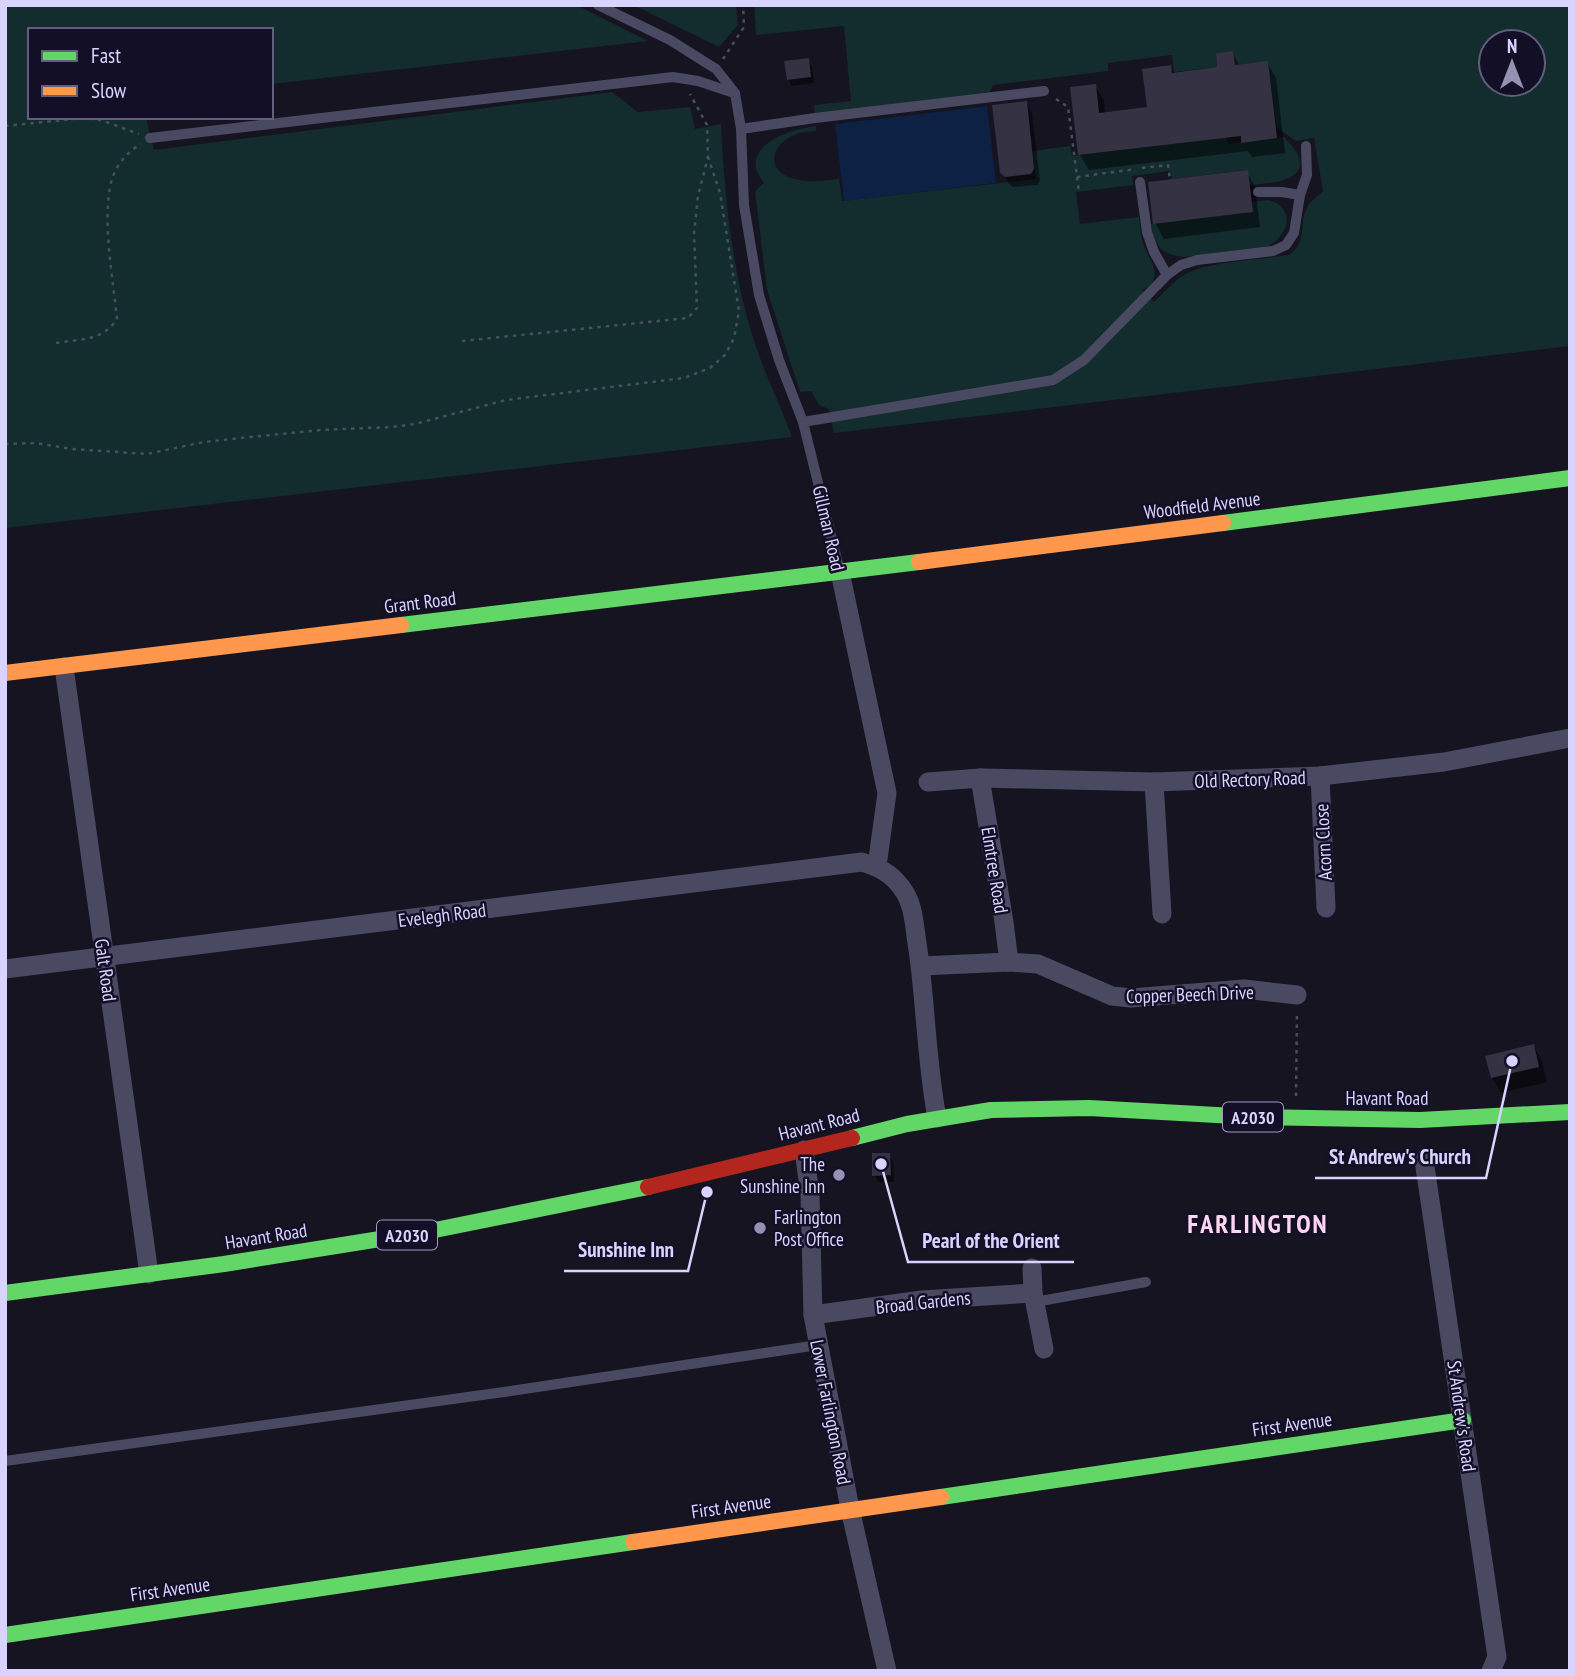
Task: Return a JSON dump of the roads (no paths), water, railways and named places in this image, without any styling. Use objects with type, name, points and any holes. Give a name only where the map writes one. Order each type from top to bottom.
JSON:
[{"type":"street","name":"Woodfield Avenue","points":[[840,572],[1570,478]]},
{"type":"street","name":"Grant Road","points":[[5,673],[840,572]]},
{"type":"street","name":"Gillman Road","points":[[840,572],[887,793],[877,866]]},
{"type":"street","name":"Galt Road","points":[[64,667],[149,1274]]},
{"type":"street","name":"Old Rectory Road","points":[[928,782],[980,778],[1154,782],[1320,776],[1444,762],[1570,738]]},
{"type":"street","name":"Acorn Close","points":[[1320,776],[1326,908]]},
{"type":"street","name":"Elmtree Road","points":[[980,778],[1009,962]]},
{"type":"street","points":[[1154,782],[1162,914]]},
{"type":"street","name":"Evelegh Road","points":[[5,969],[862,862],[877,866]]},
{"type":"street","points":[[877,866],[902,888],[911,905],[921,966],[931,1087],[937,1118]]},
{"type":"street","name":"Copper Beech Drive","points":[[921,966],[1009,962],[1038,964],[1112,996],[1130,998],[1244,989],[1297,995]]},
{"type":"street","name":"Havant Road","points":[[5,1293],[224,1264],[430,1231],[622,1193],[895,1127],[991,1110],[1088,1108],[1264,1118],[1420,1120],[1570,1112]]},
{"type":"street","name":"Lower Farlington Road","points":[[804,1150],[810,1195],[813,1315],[850,1509],[887,1671]]},
{"type":"street","name":"St Andrew's Road","points":[[1424,1160],[1497,1657],[1491,1671]]},
{"type":"street","points":[[1032,1268],[1034,1298],[1044,1349]]},
{"type":"street","name":"Broad Gardens","points":[[813,1315],[922,1300],[1034,1298]]},
{"type":"street","name":"First Avenue","points":[[5,1635],[1463,1420]]},
{"type":"lane","name":"Gillman Road","points":[[598,5],[670,40],[716,69],[735,93],[741,129],[744,205],[759,295],[779,360],[803,422],[840,572]]},
{"type":"lane","points":[[150,138],[673,77],[698,81],[735,93]]},
{"type":"lane","points":[[741,129],[1044,91]]},
{"type":"lane","points":[[803,422],[1053,380],[1084,360],[1167,275],[1181,265],[1197,260],[1273,251],[1286,245],[1294,233],[1300,195],[1307,175],[1306,146]]},
{"type":"lane","points":[[1140,181],[1146,232],[1167,275]]},
{"type":"lane","points":[[1258,192],[1282,191],[1300,195]]},
{"type":"lane","points":[[1034,1298],[1146,1282]]},
{"type":"lane","points":[[5,1461],[491,1394],[818,1345]]},
{"type":"water","points":[[987,106],[996,183],[844,201],[835,124]]},
{"type":"place","name":"St Andrew's Church","points":[[1512,1061]]},
{"type":"place","name":"Pearl of the Orient","points":[[881,1164]]},
{"type":"place","name":"The Sunshine Inn","points":[[839,1175]]},
{"type":"place","name":"Sunshine Inn","points":[[707,1192]]},
{"type":"place","name":"Farlington Post Office","points":[[760,1228]]},
{"type":"district","name":"FARLINGTON","points":[[1258,1223]]}]
